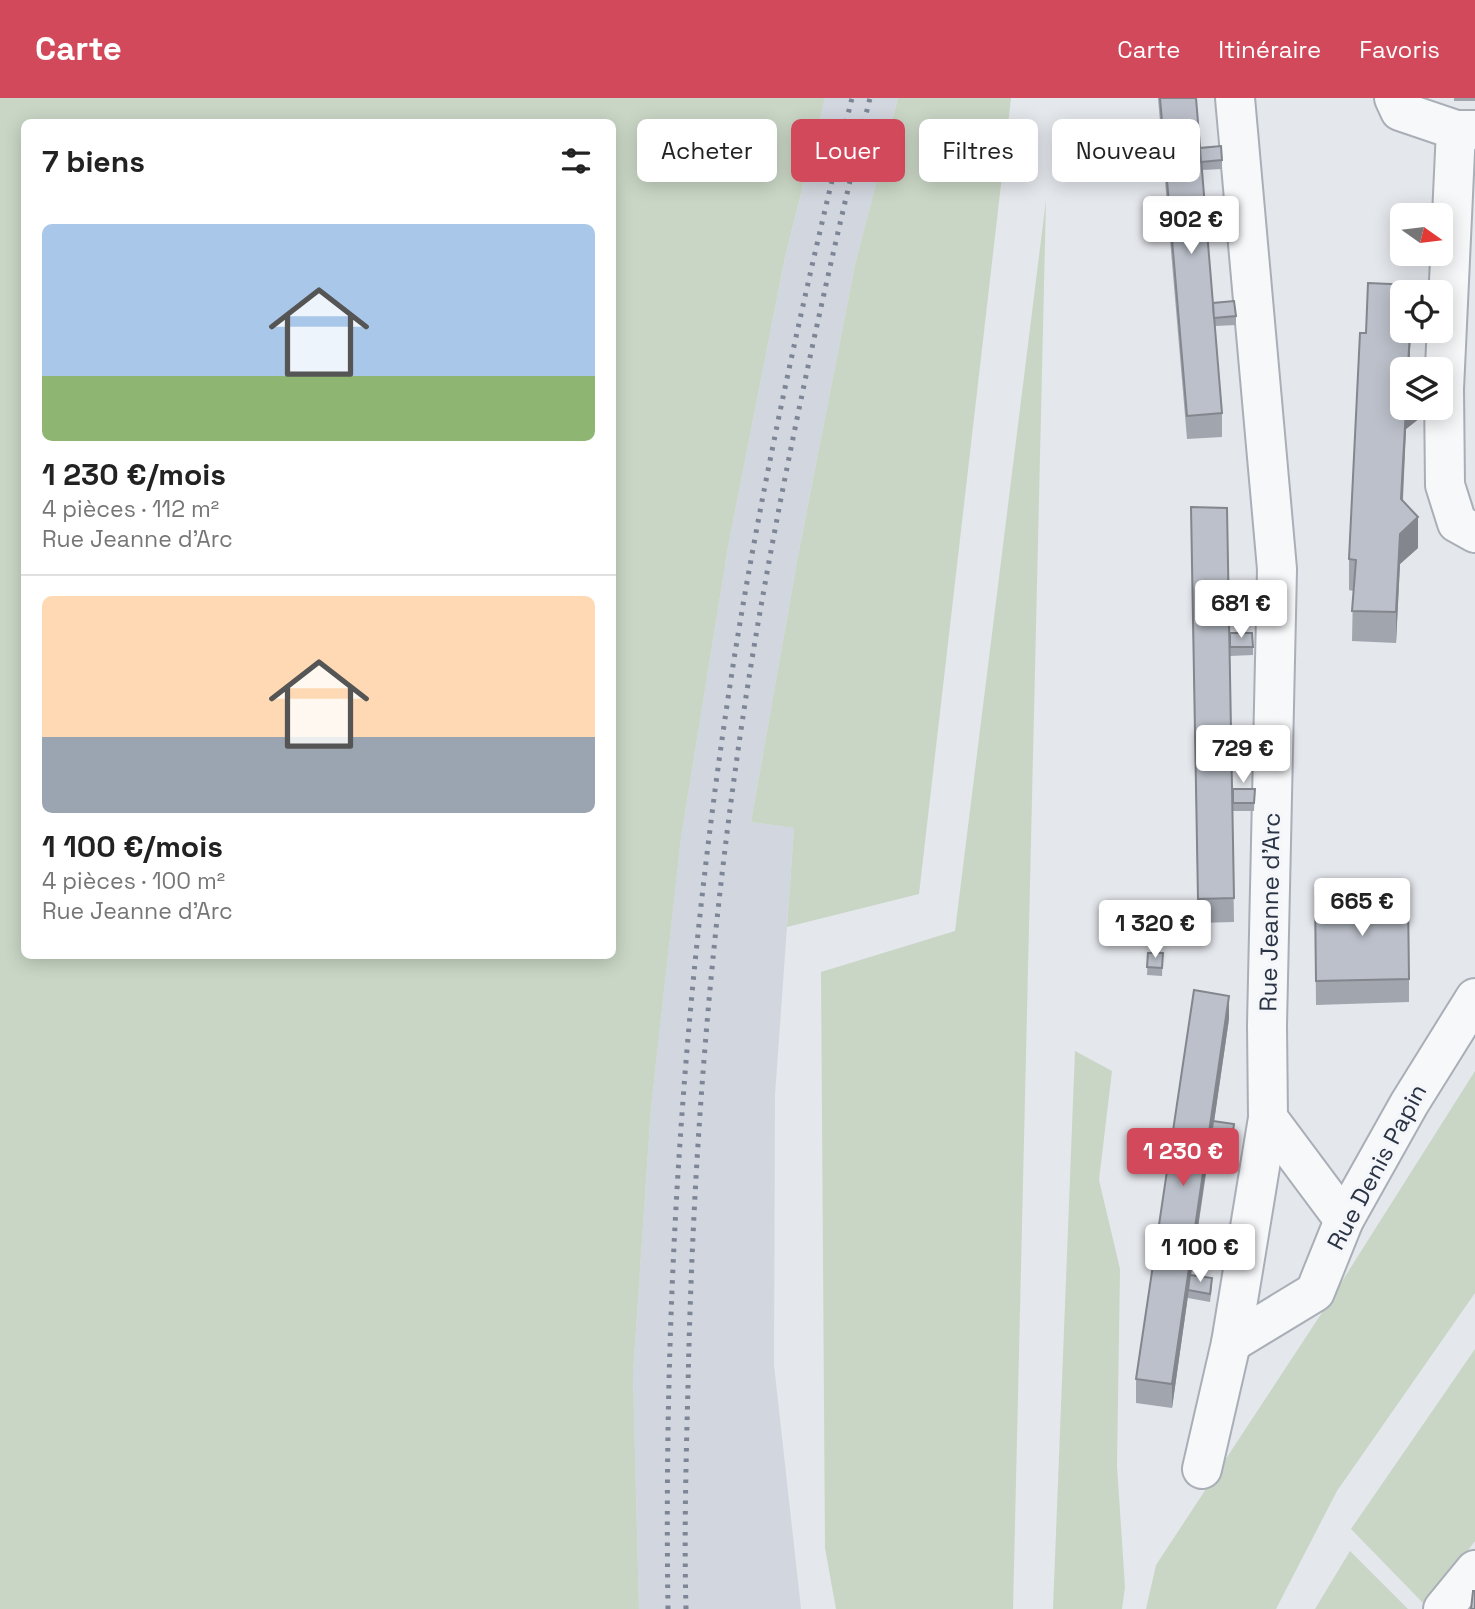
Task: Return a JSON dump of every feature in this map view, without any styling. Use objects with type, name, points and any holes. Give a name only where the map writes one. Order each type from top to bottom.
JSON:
[{"type":"street","name":"Rue Jeanne d'Arc","points":[[1202,1469],[1231,1343],[1268,1118],[1277,569],[1235,98]]},
{"type":"street","points":[[1394,98],[1399,111],[1466,130],[1460,390],[1445,485],[1457,523],[1475,533]]},
{"type":"street","name":"Rue Denis Papin","points":[[1231,1343],[1315,1292],[1344,1220],[1409,1104],[1475,998]]},
{"type":"street","points":[[1268,1118],[1344,1220]]},
{"type":"street","points":[[1443,1609],[1475,1570]]},
{"type":"shaded area","points":[[825,98],[898,98],[893,119],[820,119]]},
{"type":"shaded area","points":[[804,182],[876,182],[855,265],[798,556],[751,822],[794,828],[775,1095],[774,1365],[801,1609],[639,1609],[633,1374],[651,1108],[681,838],[728,547],[785,257]]},
{"type":"green space","points":[[0,98],[825,98],[820,119],[791,119],[791,182],[804,182],[785,257],[728,547],[681,838],[651,1108],[633,1374],[639,1609],[0,1609]]},
{"type":"green space","points":[[898,98],[1011,98],[1009,119],[919,119],[919,182],[1001,182],[919,894],[787,927],[794,828],[751,822],[798,556],[855,265],[876,182],[905,182],[905,119],[893,119]]},
{"type":"green space","points":[[1046,200],[1013,1609],[836,1609],[825,1548],[821,972],[955,931]]},
{"type":"green space","points":[[1075,1051],[1112,1071],[1099,1180],[1120,1269],[1117,1466],[1125,1587],[1122,1609],[1053,1609]]},
{"type":"green space","points":[[1475,1071],[1475,1293],[1337,1491],[1276,1609],[1146,1609],[1156,1565],[1327,1305]]},
{"type":"green space","points":[[1475,1349],[1475,1541],[1426,1606],[1351,1529]]},
{"type":"green space","points":[[1350,1551],[1408,1609],[1315,1609]]},
{"type":"building","points":[[1160,98],[1196,98],[1198,119],[1162,119]]},
{"type":"building","points":[[1200,146],[1222,413],[1187,416],[1167,182],[1200,182]]},
{"type":"building","points":[[1221,146],[1222,160],[1201,162],[1200,148]]},
{"type":"building","points":[[1368,283],[1390,284],[1390,343],[1409,343],[1409,357],[1390,357],[1390,420],[1405,420],[1401,499],[1418,517],[1400,534],[1396,612],[1352,611],[1356,560],[1349,559],[1360,333],[1366,333]]},
{"type":"building","points":[[1234,301],[1236,316],[1214,318],[1213,303]]},
{"type":"building","points":[[1191,507],[1227,508],[1234,898],[1198,899]]},
{"type":"building","points":[[1230,633],[1252,633],[1253,647],[1230,647]]},
{"type":"building","points":[[1233,789],[1255,789],[1254,803],[1233,803]]},
{"type":"building","points":[[1315,896],[1408,896],[1409,979],[1316,981]]},
{"type":"building","points":[[1148,953],[1163,953],[1162,968],[1147,967]]},
{"type":"building","points":[[1194,990],[1229,996],[1172,1384],[1136,1379]]},
{"type":"building","points":[[1213,1121],[1234,1124],[1232,1138],[1211,1135]]},
{"type":"building","points":[[1190,1275],[1212,1278],[1210,1294],[1188,1290]]},
{"type":"building","points":[[1473,1591],[1475,1609],[1471,1609]]},
{"type":"railway","points":[[668,1609],[667,1489],[674,1249],[681,1129],[703,890],[735,653],[773,444],[852,98]]},
{"type":"railway","points":[[686,1609],[686,1470],[695,1203],[707,1019],[727,836],[753,653],[778,514],[821,305],[870,98]]}]
